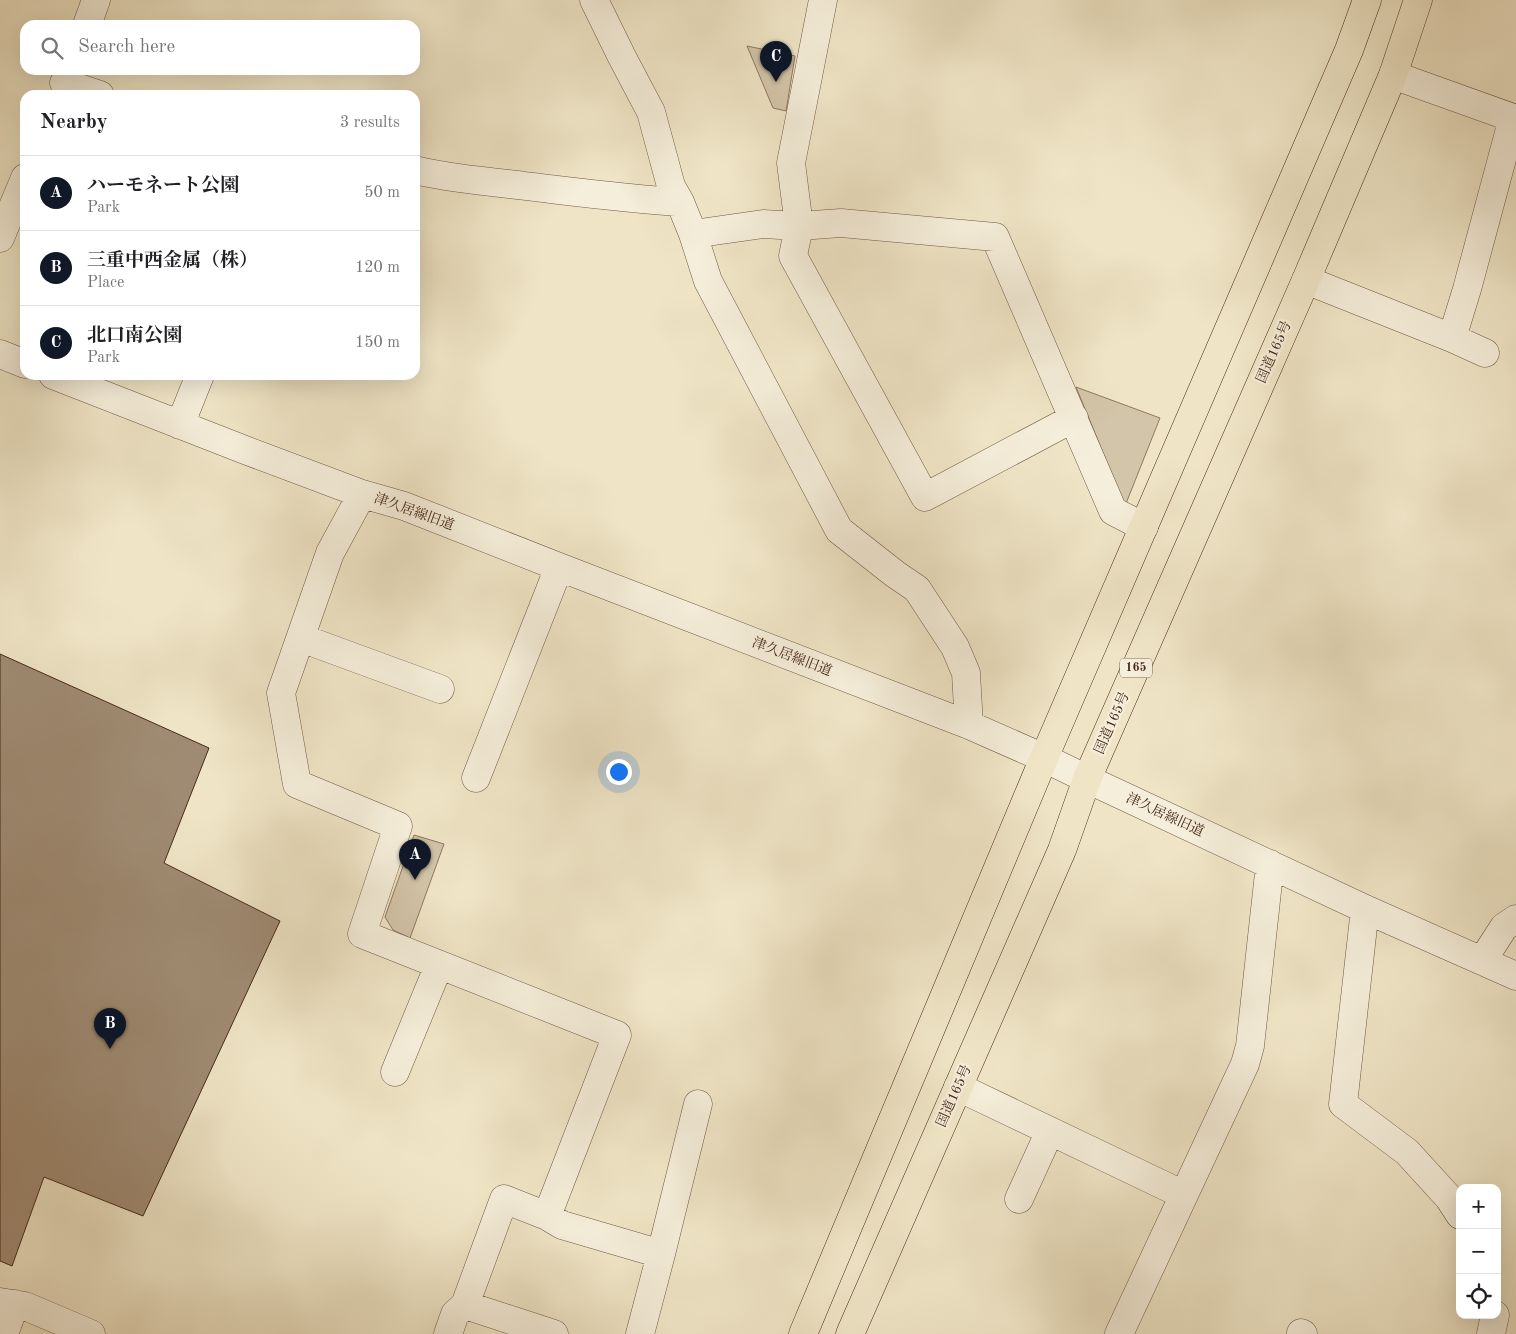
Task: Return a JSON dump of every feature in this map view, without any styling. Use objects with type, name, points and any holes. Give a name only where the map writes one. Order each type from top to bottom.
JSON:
[{"type":"highway","points":[[802,1334],[1044,758],[1350,50],[1367,0]]},
{"type":"highway","name":"国道165号","points":[[850,1334],[1062,850],[1087,779],[1306,280],[1393,75],[1418,0]]},
{"type":"street","points":[[88,20],[96,0]]},
{"type":"street","points":[[594,0],[651,112],[671,186],[680,202],[693,234],[708,281],[839,530],[916,589],[955,647],[966,673],[969,725]]},
{"type":"street","points":[[824,0],[791,163],[799,226],[793,256],[924,497],[1074,418]]},
{"type":"street","points":[[1393,75],[1514,118],[1452,338]]},
{"type":"street","points":[[64,83],[85,90]]},
{"type":"street","points":[[420,171],[433,175],[644,200],[680,202]]},
{"type":"street","points":[[0,238],[20,190]]},
{"type":"street","points":[[693,234],[763,224],[799,226],[840,223],[995,237],[1113,511],[1144,527]]},
{"type":"street","points":[[1306,280],[1485,353]]},
{"type":"street","points":[[0,354],[20,362]]},
{"type":"street","name":"津久居線旧道","points":[[66,380],[362,494],[404,506],[559,568],[969,725],[1044,758],[1365,909],[1516,976]]},
{"type":"street","points":[[180,425],[198,380]]},
{"type":"street","points":[[362,494],[330,553],[281,693],[297,784],[398,826],[362,934],[616,1035],[547,1216]]},
{"type":"street","points":[[476,778],[559,568]]},
{"type":"street","points":[[301,638],[440,688]]},
{"type":"street","points":[[1119,1334],[1244,1064],[1250,1046],[1270,864]]},
{"type":"street","points":[[1365,909],[1344,1104],[1407,1152],[1449,1198],[1456,1209]]},
{"type":"street","points":[[1482,961],[1504,927],[1516,919]]},
{"type":"street","points":[[395,1072],[439,965]]},
{"type":"street","points":[[958,1087],[1184,1195]]},
{"type":"street","points":[[640,1334],[698,1104]]},
{"type":"street","points":[[1019,1199],[1050,1131]]},
{"type":"street","points":[[448,1334],[454,1314],[465,1305],[504,1199],[547,1216],[562,1225],[660,1254]]},
{"type":"street","points":[[4,1334],[8,1303],[25,1306],[91,1334]]},
{"type":"street","points":[[465,1305],[543,1332]]},
{"type":"street","points":[[1491,1334],[1494,1319]]},
{"type":"shaded area","points":[[747,46],[795,56],[786,111],[773,108]]},
{"type":"shaded area","points":[[1076,387],[1160,418],[1125,506]]},
{"type":"shaded area","points":[[414,835],[444,844],[410,938],[393,930],[385,917]]},
{"type":"building","points":[[0,654],[209,748],[164,863],[280,921],[143,1216],[44,1177],[12,1266],[0,1261]]},
{"type":"place","name":"北口南公園","points":[[776,82]]},
{"type":"place","name":"ハーモネート公園","points":[[415,880]]},
{"type":"place","name":"三重中西金属（株）","points":[[110,1049]]}]
